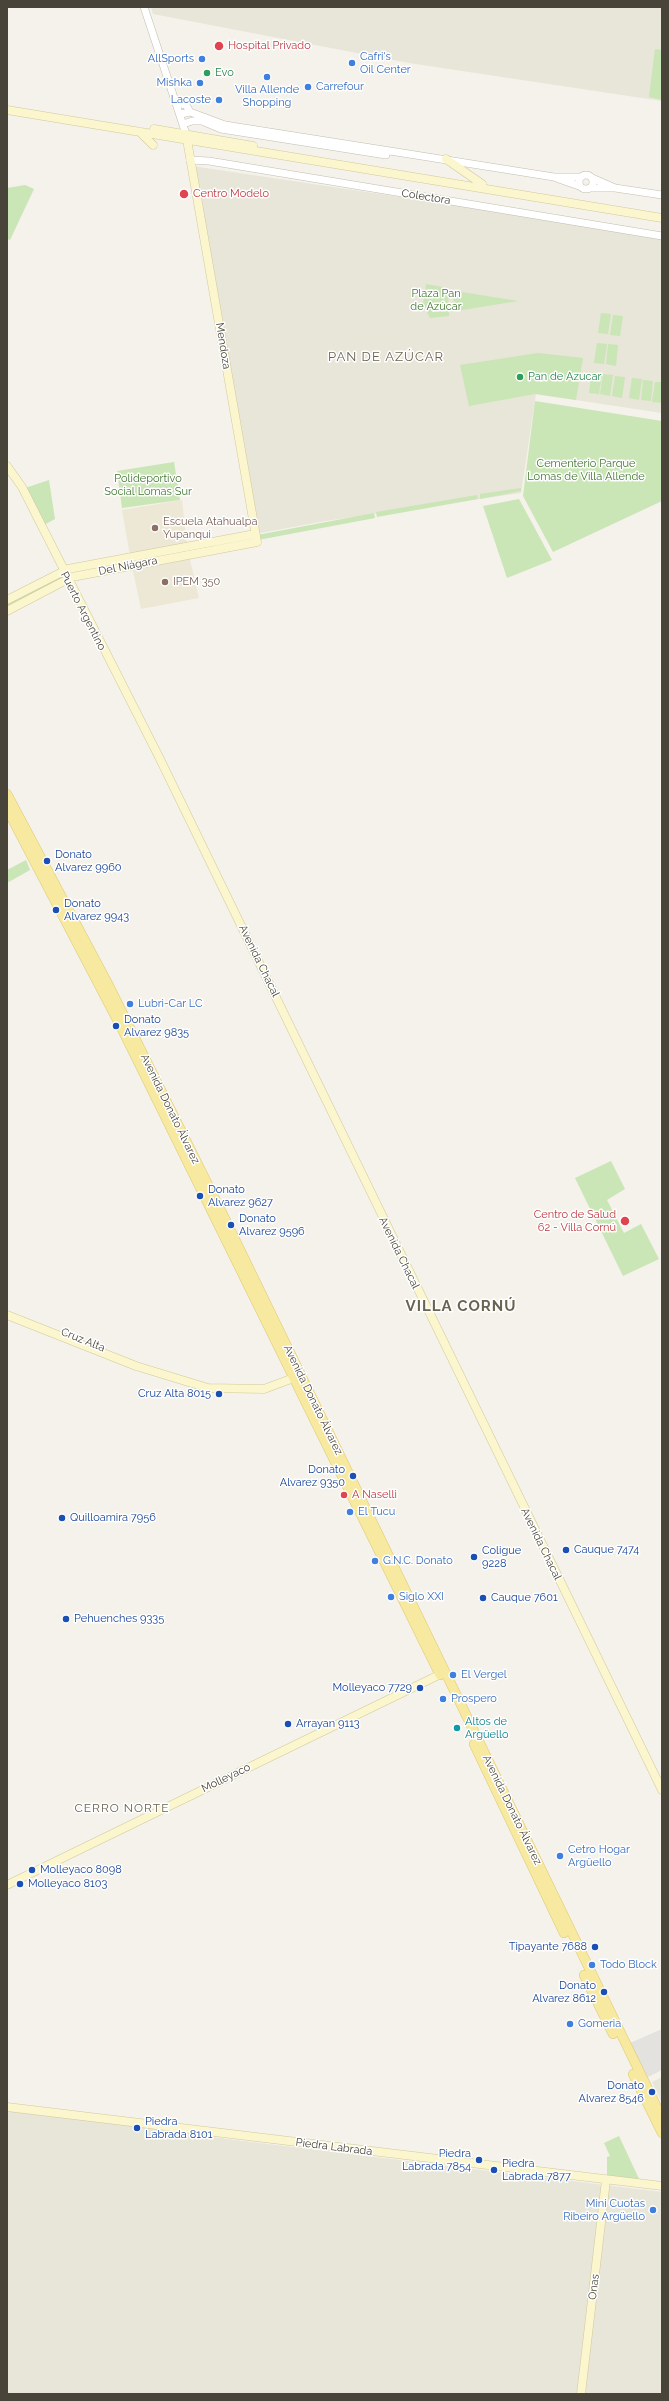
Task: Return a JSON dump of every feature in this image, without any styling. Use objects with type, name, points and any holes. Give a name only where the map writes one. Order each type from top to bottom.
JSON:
[{"type":"main road","points":[[7,106],[662,218]]},
{"type":"main road","points":[[7,110],[662,213]]},
{"type":"main road","points":[[140,132],[153,145]]},
{"type":"main road","name":"Mendoza","points":[[186,137],[256,538]]},
{"type":"main road","points":[[446,159],[482,184]]},
{"type":"main road","name":"Puerto Argentino","points":[[7,466],[22,487],[67,579],[159,758]]},
{"type":"main road","name":"Del Niágara","points":[[7,600],[63,571],[256,538]]},
{"type":"main road","name":"Del Niágara","points":[[7,611],[67,579],[256,538]]},
{"type":"main road","name":"Avenida Chacal","points":[[159,758],[662,1790]]},
{"type":"main road","name":"Avenida Donato Álvarez","points":[[7,794],[111,992],[297,1377],[443,1673],[662,2132]]},
{"type":"main road","name":"Avenida Donato Álvarez","points":[[7,809],[122,1031],[297,1377]]},
{"type":"main road","name":"Cruz Alta","points":[[7,1310],[138,1362],[158,1372]]},
{"type":"main road","name":"Cruz Alta","points":[[7,1315],[136,1366],[208,1388],[264,1389],[297,1377]]},
{"type":"main road","name":"Molleyaco","points":[[7,1885],[443,1673]]},
{"type":"main road","name":"Avenida Donato Álvarez","points":[[606,2012],[662,2118]]},
{"type":"main road","name":"Piedra Labrada","points":[[7,2107],[662,2186]]},
{"type":"main road","name":"Onas","points":[[581,2394],[606,2180]]},
{"type":"street","points":[[144,7],[181,114],[186,137]]},
{"type":"street","points":[[177,103],[186,105],[190,112]]},
{"type":"street","points":[[181,114],[190,112],[237,127],[554,177],[581,177],[588,175],[615,188]]},
{"type":"street","points":[[183,124],[197,121],[221,129],[319,146],[402,158],[446,159]]},
{"type":"street","name":"Colectora","points":[[190,160],[209,161],[662,236]]},
{"type":"street","points":[[554,177],[584,189],[615,188],[662,195]]},
{"type":"street","points":[[579,186],[581,177]]},
{"type":"street","points":[[590,188],[593,183],[592,178]]},
{"type":"shaded area","points":[[151,7],[662,7],[662,101],[409,63],[153,14]]},
{"type":"shaded area","name":"PAN DE AZÚCAR","points":[[192,166],[662,236],[662,413],[536,394],[521,493],[325,521],[255,534]]},
{"type":"shaded area","name":"Escuela Atahualpa Yupanqui","points":[[182,500],[187,545],[130,556],[122,510]]},
{"type":"shaded area","name":"IPEM 350","points":[[189,556],[199,598],[141,609],[132,566]]},
{"type":"shaded area","points":[[662,2029],[662,2070],[646,2078],[628,2044]]},
{"type":"shaded area","points":[[662,2077],[662,2103],[652,2082]]},
{"type":"shaded area","points":[[7,2109],[235,2140],[662,2192],[662,2394],[7,2394]]},
{"type":"green space","points":[[655,49],[662,50],[662,100],[649,97]]},
{"type":"green space","points":[[25,185],[34,189],[10,240],[7,239],[7,188]]},
{"type":"green space","name":"Plaza Pan de Azúcar","points":[[426,284],[448,288],[449,316],[430,318],[423,304]]},
{"type":"green space","points":[[455,291],[518,301],[456,311],[453,299]]},
{"type":"green space","points":[[601,313],[611,314],[608,334],[598,333]]},
{"type":"green space","points":[[613,315],[623,316],[620,336],[610,335]]},
{"type":"green space","points":[[597,343],[607,344],[604,364],[594,363]]},
{"type":"green space","points":[[608,344],[618,345],[616,366],[606,364]]},
{"type":"green space","points":[[538,353],[583,358],[576,400],[535,394],[469,406],[460,365]]},
{"type":"green space","points":[[592,372],[602,374],[599,394],[589,393]]},
{"type":"green space","points":[[603,374],[613,375],[610,396],[600,394]]},
{"type":"green space","points":[[615,376],[625,377],[622,398],[612,396]]},
{"type":"green space","points":[[632,378],[642,379],[639,400],[629,398]]},
{"type":"green space","points":[[643,380],[653,381],[651,401],[641,400]]},
{"type":"green space","points":[[655,382],[662,382],[662,403],[652,402]]},
{"type":"green space","name":"Cementerio Parque Lomas de Villa Allende","points":[[535,401],[662,421],[662,501],[553,552],[523,496]]},
{"type":"green space","name":"Polideportivo Social Lomas Sur","points":[[174,462],[180,500],[122,508],[117,471]]},
{"type":"green space","points":[[49,480],[55,519],[42,526],[25,488]]},
{"type":"green space","points":[[521,488],[521,491],[480,499],[480,494]]},
{"type":"green space","points":[[477,495],[478,499],[377,517],[376,512]]},
{"type":"green space","points":[[519,499],[552,560],[507,578],[483,506]]},
{"type":"green space","points":[[374,513],[375,518],[258,540],[257,535]]},
{"type":"green space","points":[[62,575],[63,579],[7,608],[7,601]]},
{"type":"green space","points":[[26,860],[30,870],[7,883],[7,870]]},
{"type":"green space","points":[[611,1161],[625,1189],[607,1200],[624,1233],[641,1224],[659,1259],[623,1276],[575,1178]]},
{"type":"green space","points":[[619,2136],[640,2181],[607,2177],[607,2157],[610,2156],[604,2143]]},
{"type":"place","name":"Hospital Privado","points":[[219,46]]},
{"type":"place","name":"AllSports","points":[[202,59]]},
{"type":"place","name":"Cafri's Oil Center","points":[[352,63]]},
{"type":"place","name":"Evo","points":[[207,73]]},
{"type":"place","name":"Villa Allende Shopping","points":[[267,77]]},
{"type":"place","name":"Mishka","points":[[200,83]]},
{"type":"place","name":"Carrefour","points":[[308,87]]},
{"type":"place","name":"Lacoste","points":[[219,100]]},
{"type":"place","name":"Centro Modelo","points":[[184,194]]},
{"type":"place","name":"Pan de Azucar","points":[[520,377]]},
{"type":"place","name":"Escuela Atahualpa Yupanqui","points":[[155,528]]},
{"type":"place","name":"IPEM 350","points":[[165,582]]},
{"type":"place","name":"Donato Alvarez 9960","points":[[47,861]]},
{"type":"place","name":"Donato Alvarez 9943","points":[[56,910]]},
{"type":"place","name":"Lubri-Car LC","points":[[130,1004]]},
{"type":"place","name":"Donato Alvarez 9835","points":[[116,1026]]},
{"type":"place","name":"Donato Alvarez 9627","points":[[200,1196]]},
{"type":"place","name":"Centro de Salud 62 - Villa Cornú","points":[[625,1221]]},
{"type":"place","name":"Donato Alvarez 9596","points":[[231,1225]]},
{"type":"place","name":"Cruz Alta 8015","points":[[219,1394]]},
{"type":"place","name":"Donato Alvarez 9350","points":[[353,1476]]},
{"type":"place","name":"A Naselli","points":[[344,1495]]},
{"type":"place","name":"El Tucu","points":[[350,1512]]},
{"type":"place","name":"Quilloamira 7956","points":[[62,1518]]},
{"type":"place","name":"Cauque 7474","points":[[566,1550]]},
{"type":"place","name":"Coligue 9228","points":[[474,1557]]},
{"type":"place","name":"G.N.C. Donato","points":[[375,1561]]},
{"type":"place","name":"Siglo XXI","points":[[391,1597]]},
{"type":"place","name":"Cauque 7601","points":[[483,1598]]},
{"type":"place","name":"Pehuenches 9335","points":[[66,1619]]},
{"type":"place","name":"El Vergel","points":[[453,1675]]},
{"type":"place","name":"Molleyaco 7729","points":[[420,1688]]},
{"type":"place","name":"Prospero","points":[[443,1699]]},
{"type":"place","name":"Arrayan 9113","points":[[288,1724]]},
{"type":"place","name":"Altos de Argüello","points":[[457,1728]]},
{"type":"place","name":"Cetro Hogar Argüello","points":[[560,1856]]},
{"type":"place","name":"Molleyaco 8098","points":[[32,1870]]},
{"type":"place","name":"Molleyaco 8103","points":[[20,1884]]},
{"type":"place","name":"Tipayante 7688","points":[[595,1947]]},
{"type":"place","name":"Todo Block","points":[[592,1965]]},
{"type":"place","name":"Donato Alvarez 8612","points":[[604,1992]]},
{"type":"place","name":"Gomeria","points":[[570,2024]]},
{"type":"place","name":"Donato Alvarez 8546","points":[[652,2092]]},
{"type":"place","name":"Piedra Labrada 8101","points":[[137,2128]]},
{"type":"place","name":"Piedra Labrada 7854","points":[[479,2160]]},
{"type":"place","name":"Piedra Labrada 7877","points":[[494,2170]]},
{"type":"place","name":"Mini Cuotas Ribeiro Argüello","points":[[653,2210]]},
{"type":"district","name":"PAN DE AZÚCAR","points":[[386,357]]},
{"type":"district","name":"VILLA CORNÚ","points":[[461,1306]]},
{"type":"district","name":"CERRO NORTE","points":[[122,1808]]}]
